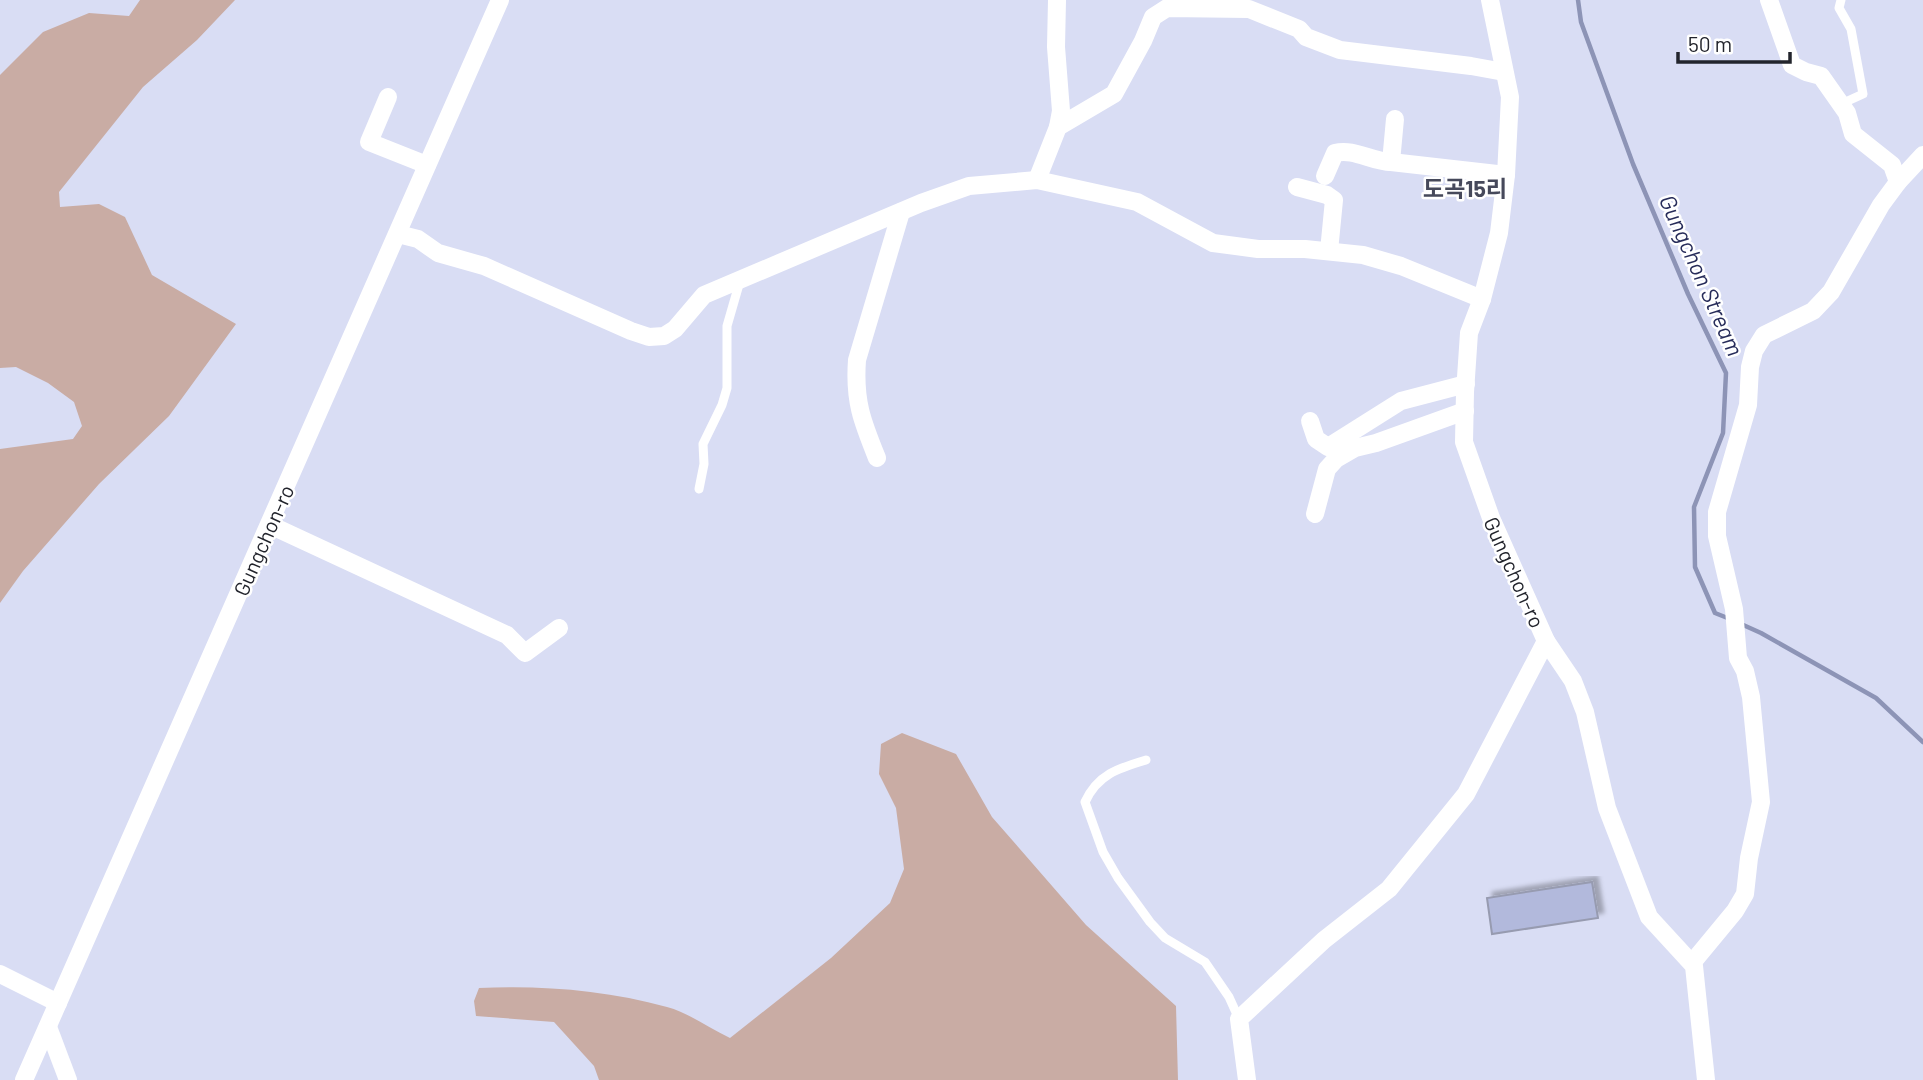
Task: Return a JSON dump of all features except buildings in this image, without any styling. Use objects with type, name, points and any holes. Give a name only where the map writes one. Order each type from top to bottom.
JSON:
[{"type":"street","name":"Gungchon-ro","points":[[24,1080],[499,0]]},
{"type":"street","points":[[1037,180],[1058,127],[1061,111],[1056,47],[1057,0]]},
{"type":"street","name":"Gungchon-ro","points":[[1239,1019],[1324,940],[1389,889],[1466,794],[1546,641],[1490,518],[1464,442],[1469,333],[1482,299],[1499,233],[1506,176],[1510,97],[1490,0]]},
{"type":"street","points":[[1769,0],[1792,65],[1821,76],[1847,113],[1853,134],[1892,165],[1898,182]]},
{"type":"street","points":[[1058,127],[1114,94],[1153,17],[1167,8],[1249,9],[1299,29],[1306,37],[1340,50],[1504,72]]},
{"type":"street","points":[[388,97],[369,142],[427,165]]},
{"type":"street","points":[[1391,162],[1395,119]]},
{"type":"street","points":[[1325,176],[1335,153],[1345,150],[1381,162],[1506,176]]},
{"type":"street","points":[[1692,963],[1735,911],[1745,894],[1749,858],[1761,802],[1751,697],[1738,658],[1734,609],[1717,536],[1717,512],[1745,423],[1749,367],[1754,351],[1764,335],[1813,312],[1831,292],[1862,236],[1898,182],[1923,155]]},
{"type":"street","points":[[398,234],[418,239],[438,253],[484,266],[649,337],[664,336],[675,329],[704,295],[901,212],[969,186],[1037,180],[1138,202],[1213,243],[1363,256],[1401,266],[1482,299]]},
{"type":"street","points":[[1297,187],[1327,195],[1334,200],[1329,251]]},
{"type":"street","points":[[877,458],[858,411],[855,384],[857,360],[901,212]]},
{"type":"street","points":[[1310,421],[1316,439],[1328,447],[1401,401],[1465,384]]},
{"type":"street","points":[[1315,514],[1327,469],[1336,459],[1355,448],[1465,411]]},
{"type":"street","points":[[270,525],[506,635],[525,653],[559,628]]},
{"type":"street","points":[[1546,641],[1573,681],[1581,702],[1607,807],[1649,917],[1694,966],[1706,1080]]},
{"type":"street","points":[[0,974],[58,1003]]},
{"type":"street","points":[[1239,1019],[1247,1080]]},
{"type":"street","points":[[48,1027],[68,1080]]},
{"type":"lane","points":[[1841,0],[1839,8],[1851,29],[1863,94],[1842,104]]},
{"type":"lane","points":[[699,489],[704,464],[703,444],[722,405],[727,388],[727,326],[741,279]]},
{"type":"lane","points":[[1146,760],[1113,769],[1090,790],[1085,802],[1103,852],[1118,878],[1165,938],[1205,962],[1229,997],[1239,1019]]},
{"type":"shaded area","points":[[140,0],[235,0],[197,40],[143,87],[59,192],[60,207],[99,204],[125,217],[152,275],[236,324],[169,416],[99,484],[23,571],[0,603],[0,449],[73,439],[82,426],[74,402],[48,383],[16,367],[0,368],[0,75],[43,32],[89,13],[129,16]]},
{"type":"shaded area","points":[[902,733],[956,754],[992,817],[1086,925],[1176,1006],[1178,1080],[599,1080],[594,1066],[554,1022],[476,1016],[474,1001],[479,988],[573,990],[621,996],[667,1007],[730,1038],[831,958],[890,903],[904,869],[896,808],[879,774],[881,744]]},
{"type":"waterway","name":"Gungchon Stream","points":[[1578,0],[1581,22],[1633,164],[1688,294],[1726,373],[1723,433],[1694,507],[1695,567],[1715,613],[1730,619]]},
{"type":"waterway","name":"Gungchon Stream","points":[[1741,624],[1876,698],[1923,742]]},
{"type":"district","name":"도곡15리","points":[[1465,188]]}]
